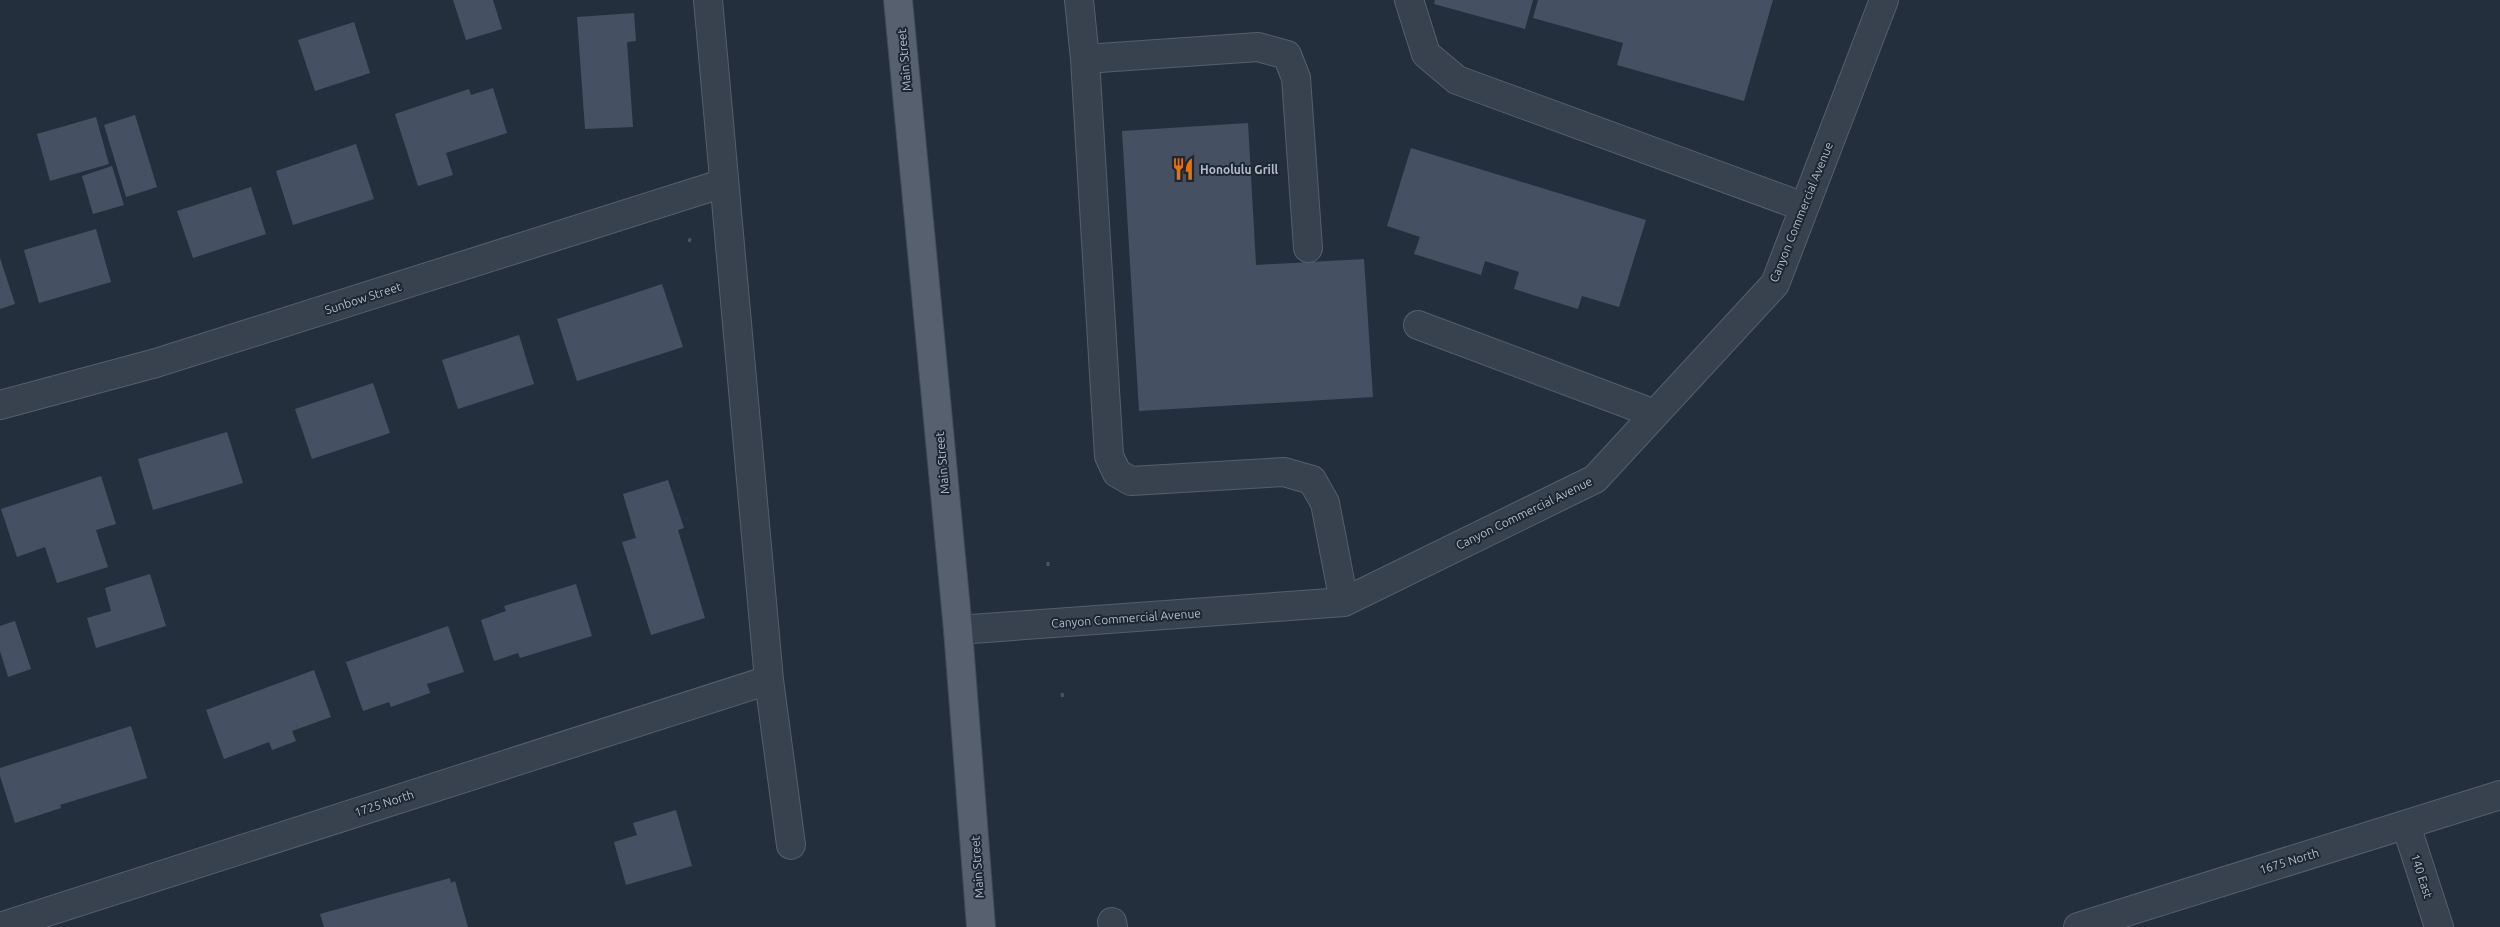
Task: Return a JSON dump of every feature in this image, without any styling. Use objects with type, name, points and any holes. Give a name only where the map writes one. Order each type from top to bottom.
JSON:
[{"type":"main road","name":"Main Street","points":[[898,0],[958,630],[981,927]]},
{"type":"street","points":[[708,0],[769,680],[791,845]]},
{"type":"street","points":[[1079,0],[1085,59],[1109,456],[1117,473],[1131,481],[1284,472],[1312,480],[1325,503],[1344,602]]},
{"type":"street","points":[[1409,0],[1426,54],[1457,80],[1804,207]]},
{"type":"street","name":"Canyon Commercial Avenue","points":[[958,630],[1344,602],[1595,479],[1775,284],[1884,0]]},
{"type":"street","points":[[1085,59],[1258,47],[1286,55],[1296,78],[1308,248]]},
{"type":"street","name":"Sunbow Street","points":[[0,405],[156,363],[724,183]]},
{"type":"street","points":[[1418,325],[1655,414]]},
{"type":"street","name":"1725 North","points":[[0,927],[769,680]]},
{"type":"street","name":"1675 North","points":[[2078,927],[2500,795]]},
{"type":"street","name":"140 East","points":[[2406,825],[2439,927]]},
{"type":"path","points":[[689,242],[692,236]]},
{"type":"path","points":[[1048,559],[1048,566]]},
{"type":"path","points":[[1062,693],[1063,699]]},
{"type":"building","points":[[453,0],[493,0],[502,29],[466,40]]},
{"type":"building","points":[[1435,0],[1533,0],[1525,29],[1434,4]]},
{"type":"building","points":[[1538,0],[1773,0],[1744,101],[1617,65],[1623,43],[1533,18]]},
{"type":"building","points":[[634,13],[636,41],[627,42],[633,127],[585,129],[577,17]]},
{"type":"building","points":[[354,22],[370,73],[315,91],[298,40]]},
{"type":"building","points":[[493,88],[507,133],[446,153],[453,175],[418,186],[395,114],[469,89],[471,95]]},
{"type":"building","points":[[135,115],[157,187],[126,197],[104,125]]},
{"type":"building","points":[[96,117],[109,164],[50,181],[37,134]]},
{"type":"building","points":[[1248,123],[1256,265],[1364,259],[1373,397],[1139,411],[1122,131]]},
{"type":"building","points":[[356,144],[374,199],[293,225],[276,171]]},
{"type":"building","points":[[1411,148],[1646,220],[1619,307],[1582,296],[1578,309],[1514,289],[1519,272],[1485,261],[1481,275],[1414,254],[1420,237],[1387,226]]},
{"type":"building","points":[[112,166],[124,205],[93,214],[82,176]]},
{"type":"building","points":[[251,187],[266,234],[193,258],[177,211]]},
{"type":"building","points":[[96,229],[111,282],[39,303],[24,250]]},
{"type":"building","points":[[0,258],[15,304],[0,309]]},
{"type":"building","points":[[662,284],[683,347],[577,381],[557,319]]},
{"type":"building","points":[[519,335],[534,384],[458,409],[442,360]]},
{"type":"building","points":[[373,383],[390,433],[312,459],[295,409]]},
{"type":"building","points":[[227,432],[243,483],[153,510],[138,459]]},
{"type":"building","points":[[101,476],[116,524],[96,530],[108,567],[57,583],[45,547],[17,557],[1,509]]},
{"type":"building","points":[[668,480],[684,528],[678,530],[705,618],[651,635],[622,542],[636,538],[623,494]]},
{"type":"building","points":[[150,574],[166,626],[96,648],[87,618],[111,611],[105,588]]},
{"type":"building","points":[[576,584],[592,636],[520,658],[518,653],[494,661],[481,620],[506,611],[504,606]]},
{"type":"building","points":[[15,621],[31,669],[8,677],[0,651],[0,626]]},
{"type":"building","points":[[448,626],[464,672],[427,684],[430,693],[391,707],[389,702],[363,711],[346,662]]},
{"type":"building","points":[[314,670],[331,717],[292,731],[296,741],[272,750],[269,742],[224,759],[206,710]]},
{"type":"building","points":[[131,726],[147,778],[60,805],[61,808],[15,823],[0,776],[0,768]]},
{"type":"building","points":[[676,810],[692,866],[626,885],[614,842],[637,835],[633,823]]},
{"type":"building","points":[[450,878],[451,883],[455,881],[468,927],[324,927],[320,914]]},
{"type":"place","name":"Honolulu Grill","points":[[1183,169]]}]
